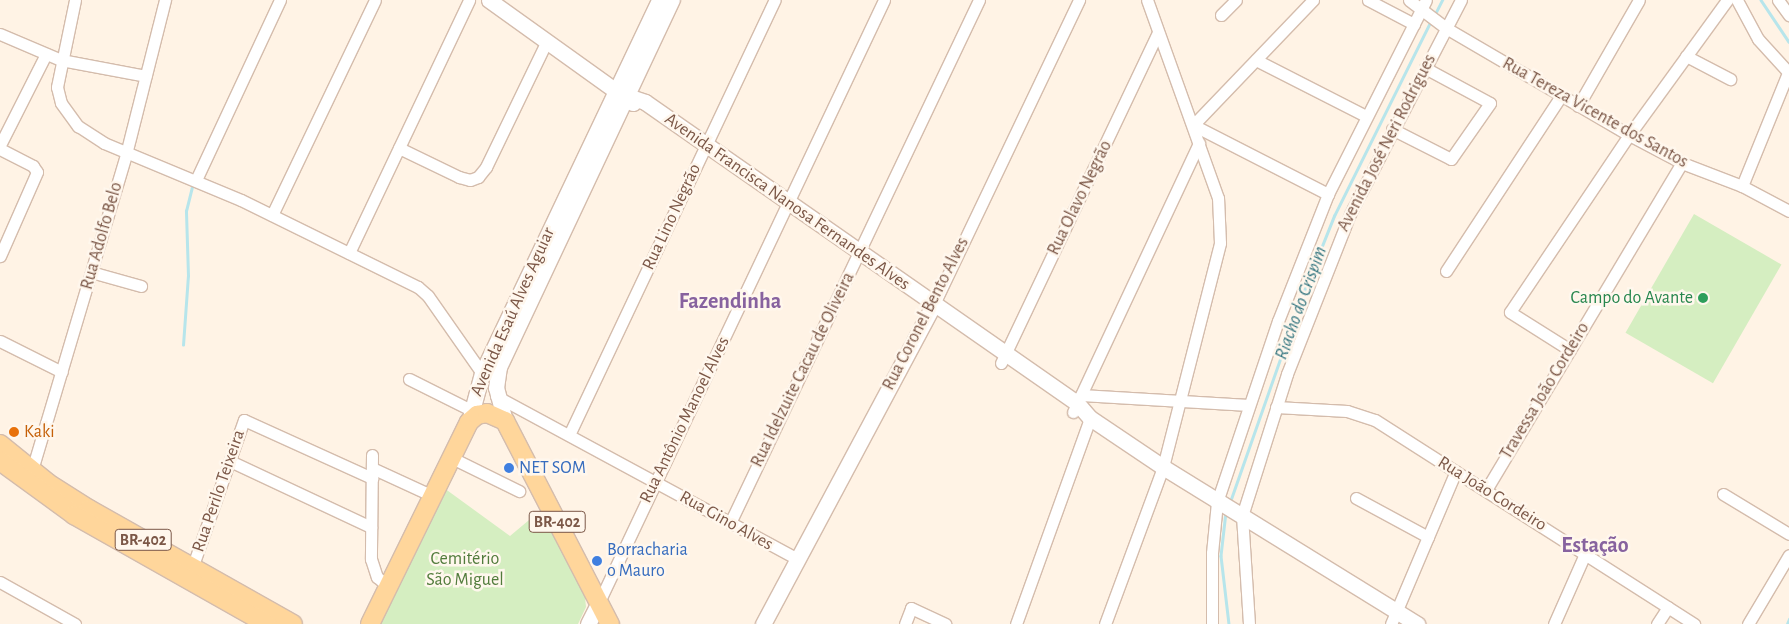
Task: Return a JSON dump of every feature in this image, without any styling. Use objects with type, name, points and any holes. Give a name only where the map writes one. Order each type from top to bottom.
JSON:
[{"type":"main road","points":[[470,416],[487,414],[505,421]]},
{"type":"main road","name":"Avenida Esaú Alves Aguiar","points":[[370,624],[452,458],[470,416]]},
{"type":"main road","name":"BR-402","points":[[505,421],[610,624]]},
{"type":"main road","name":"BR-402","points":[[0,444],[100,523]]},
{"type":"main road","name":"BR-402","points":[[0,461],[54,503],[100,523],[190,574],[267,624]]},
{"type":"main road","name":"BR-402","points":[[190,574],[293,624]]},
{"type":"street","points":[[75,0],[61,60],[57,87],[66,111],[86,132],[126,154],[196,180],[404,279],[428,296],[496,396]]},
{"type":"street","name":"Rua Adolfo Belo","points":[[32,470],[126,154],[165,0]]},
{"type":"street","points":[[196,180],[280,0]]},
{"type":"street","points":[[272,215],[375,0]]},
{"type":"street","points":[[350,253],[469,0]]},
{"type":"street","name":"Avenida Francisca Nanosa Fernandes Alves","points":[[489,0],[622,93],[640,111],[704,150],[1003,358],[1077,403],[1090,418],[1163,468],[1242,516],[1394,618],[1417,624]]},
{"type":"street","name":"Avenida Esaú Alves Aguiar","points":[[622,93],[659,0]]},
{"type":"street","name":"Avenida Esaú Alves Aguiar","points":[[470,416],[482,373],[555,234],[622,93],[672,0]]},
{"type":"street","name":"Rua Lino Negrão","points":[[569,435],[775,0]]},
{"type":"street","name":"Rua Antônio Manoel Alves","points":[[588,624],[884,0]]},
{"type":"street","name":"Rua Idelzuite Cacau de Oliveira","points":[[730,523],[979,0]]},
{"type":"street","name":"Rua Coronel Bento Alves","points":[[763,624],[931,308],[1079,0]]},
{"type":"street","points":[[1105,624],[1163,468],[1220,243],[1218,198],[1200,143],[1158,33],[1148,0]]},
{"type":"street","points":[[1221,15],[1236,0]]},
{"type":"street","points":[[1192,125],[1313,0]]},
{"type":"street","points":[[1368,0],[1414,24]]},
{"type":"street","name":"Rua Tereza Vicente dos Santos","points":[[1409,0],[1424,5],[1446,28],[1629,135],[1682,163],[1742,186],[1789,211]]},
{"type":"street","name":"Avenida José Neri Rodrigues","points":[[1242,516],[1276,407],[1339,236],[1392,129],[1461,0]]},
{"type":"street","points":[[1578,106],[1639,0]]},
{"type":"street","points":[[1570,350],[1510,312],[1629,135],[1727,0]]},
{"type":"street","points":[[1737,0],[1758,39],[1788,72],[1742,186]]},
{"type":"street","points":[[1778,0],[1789,15]]},
{"type":"street","name":"Avenida José Neri Rodrigues","points":[[1212,624],[1212,553],[1217,502],[1249,405],[1296,271],[1328,194],[1424,5]]},
{"type":"street","name":"Rua Olavo Negrão","points":[[1003,358],[1158,33]]},
{"type":"street","points":[[0,34],[61,60],[146,76]]},
{"type":"street","points":[[399,148],[460,177],[470,180],[478,177],[484,171],[546,40]]},
{"type":"street","points":[[0,256],[37,172],[33,166],[0,147],[46,54]]},
{"type":"street","points":[[1686,56],[1730,79]]},
{"type":"street","points":[[1256,60],[1366,116]]},
{"type":"street","points":[[1392,129],[1451,159],[1490,103],[1425,68]]},
{"type":"street","points":[[1446,270],[1561,96]]},
{"type":"street","points":[[1192,125],[1328,194]]},
{"type":"street","points":[[1200,143],[1077,403],[1180,401],[1249,405]]},
{"type":"street","name":"Travessa João Cordeiro","points":[[1486,490],[1682,163]]},
{"type":"street","name":"Avenida Esaú Alves Aguiar","points":[[505,421],[496,396],[499,367],[555,234]]},
{"type":"street","points":[[91,272],[141,286]]},
{"type":"street","points":[[0,342],[62,372]]},
{"type":"street","points":[[409,379],[470,416]]},
{"type":"street","name":"Rua Gino Alves","points":[[496,396],[797,559]]},
{"type":"street","name":"Rua João Cordeiro","points":[[1276,407],[1347,411],[1366,416],[1486,490],[1694,624]]},
{"type":"street","points":[[1016,624],[1090,418]]},
{"type":"street","name":"Rua Perilo Teixeira","points":[[190,574],[244,420],[372,473]]},
{"type":"street","points":[[372,456],[372,566],[378,577],[389,587]]},
{"type":"street","points":[[452,458],[519,491]]},
{"type":"street","points":[[230,461],[371,527]]},
{"type":"street","points":[[1394,618],[1456,472]]},
{"type":"street","points":[[372,473],[433,496]]},
{"type":"street","points":[[1724,494],[1789,534]]},
{"type":"street","points":[[1356,498],[1428,536]]},
{"type":"street","points":[[1242,516],[1249,624]]},
{"type":"street","points":[[1554,624],[1585,554]]},
{"type":"street","points":[[1748,624],[1789,555]]},
{"type":"street","points":[[0,582],[75,624]]},
{"type":"street","points":[[1658,624],[1668,607]]},
{"type":"street","points":[[905,624],[912,608],[945,624]]},
{"type":"green space","name":"Campo do Avante","points":[[1694,214],[1781,264],[1713,383],[1626,333]]},
{"type":"green space","name":"Cemitério São Miguel","points":[[444,488],[510,536],[541,510],[585,597],[586,607],[578,624],[378,624]]},
{"type":"waterway","name":"Riacho do Crispim","points":[[1435,14],[1442,0]]},
{"type":"waterway","points":[[1761,0],[1789,42]]},
{"type":"waterway","name":"Riacho do Crispim","points":[[1230,502],[1304,291],[1334,216],[1431,21]]},
{"type":"waterway","points":[[183,345],[188,276],[186,211],[193,183]]},
{"type":"waterway","name":"Riacho do Crispim","points":[[1226,512],[1221,556],[1229,624]]},
{"type":"waterway","points":[[1787,624],[1789,619]]},
{"type":"place","name":"Campo do Avante","points":[[1703,298]]},
{"type":"place","name":"Kaki","points":[[14,432]]},
{"type":"place","name":"NET SOM","points":[[509,468]]},
{"type":"place","name":"Borracharia o Mauro","points":[[597,561]]},
{"type":"district","name":"Fazendinha","points":[[730,302]]},
{"type":"district","name":"Estação","points":[[1595,546]]}]
